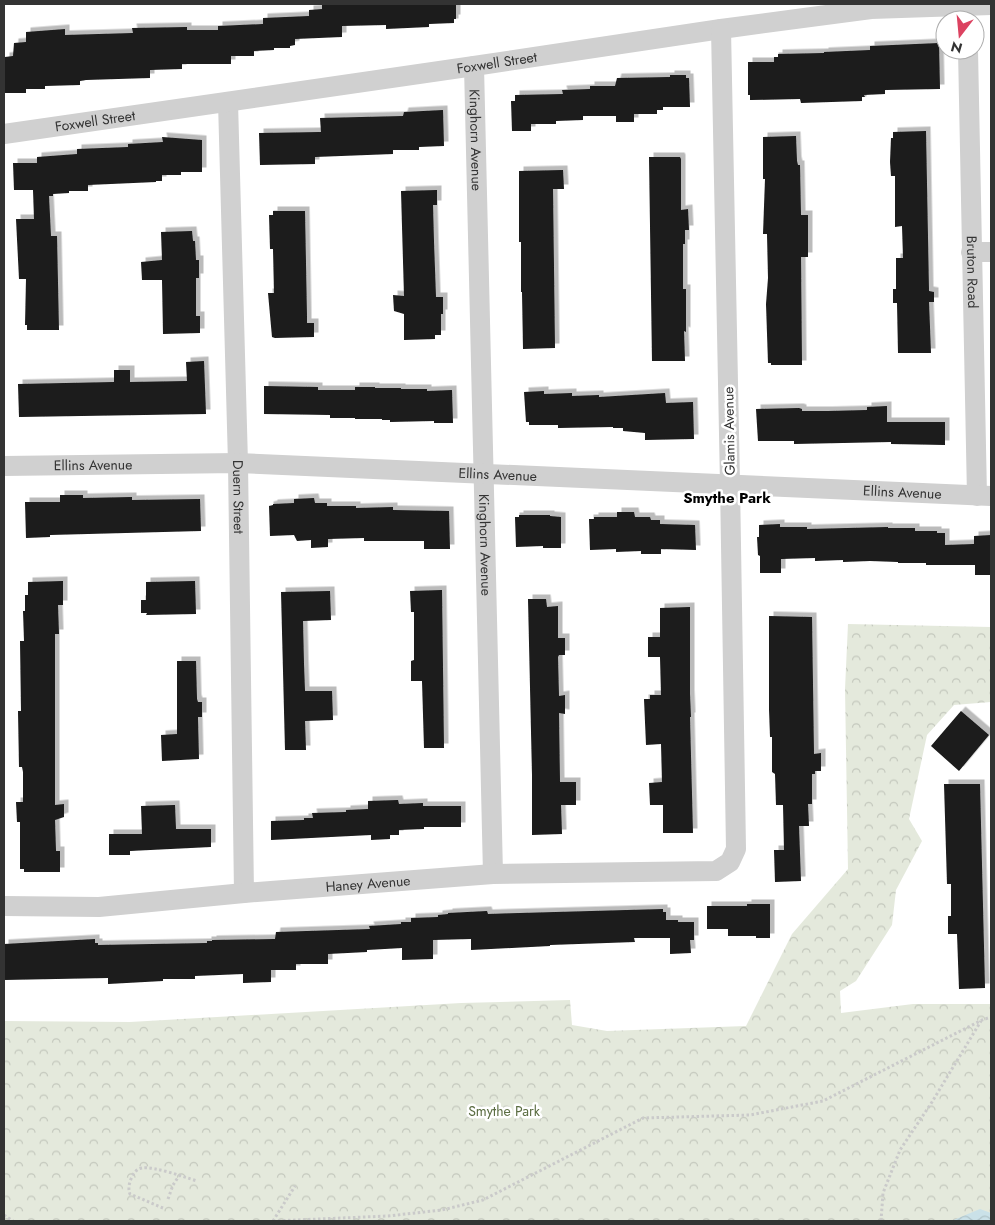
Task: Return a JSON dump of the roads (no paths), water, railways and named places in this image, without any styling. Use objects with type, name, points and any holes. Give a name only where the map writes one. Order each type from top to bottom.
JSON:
[{"type":"street","name":"Foxwell Street","points":[[977,10],[991,5]]},
{"type":"street","name":"Foxwell Street","points":[[4,134],[721,29],[871,9],[935,12]]},
{"type":"street","name":"Glamis Avenue","points":[[721,29],[736,849],[730,862]]},
{"type":"street","name":"Bruton Road","points":[[968,60],[971,252],[984,496]]},
{"type":"street","name":"Kinghorn Avenue","points":[[474,66],[493,874]]},
{"type":"street","name":"Duern Street","points":[[228,102],[238,463],[244,893]]},
{"type":"street","points":[[971,252],[991,252]]},
{"type":"street","name":"Ellins Avenue","points":[[4,466],[238,463],[984,496]]},
{"type":"street","name":"Haney Avenue","points":[[4,906],[99,907],[244,893],[493,874],[716,871],[730,862]]},
{"type":"water","points":[[980,1209],[991,1213],[991,1221],[951,1221]]},
{"type":"district","name":"Smythe Park","points":[[727,498]]}]
